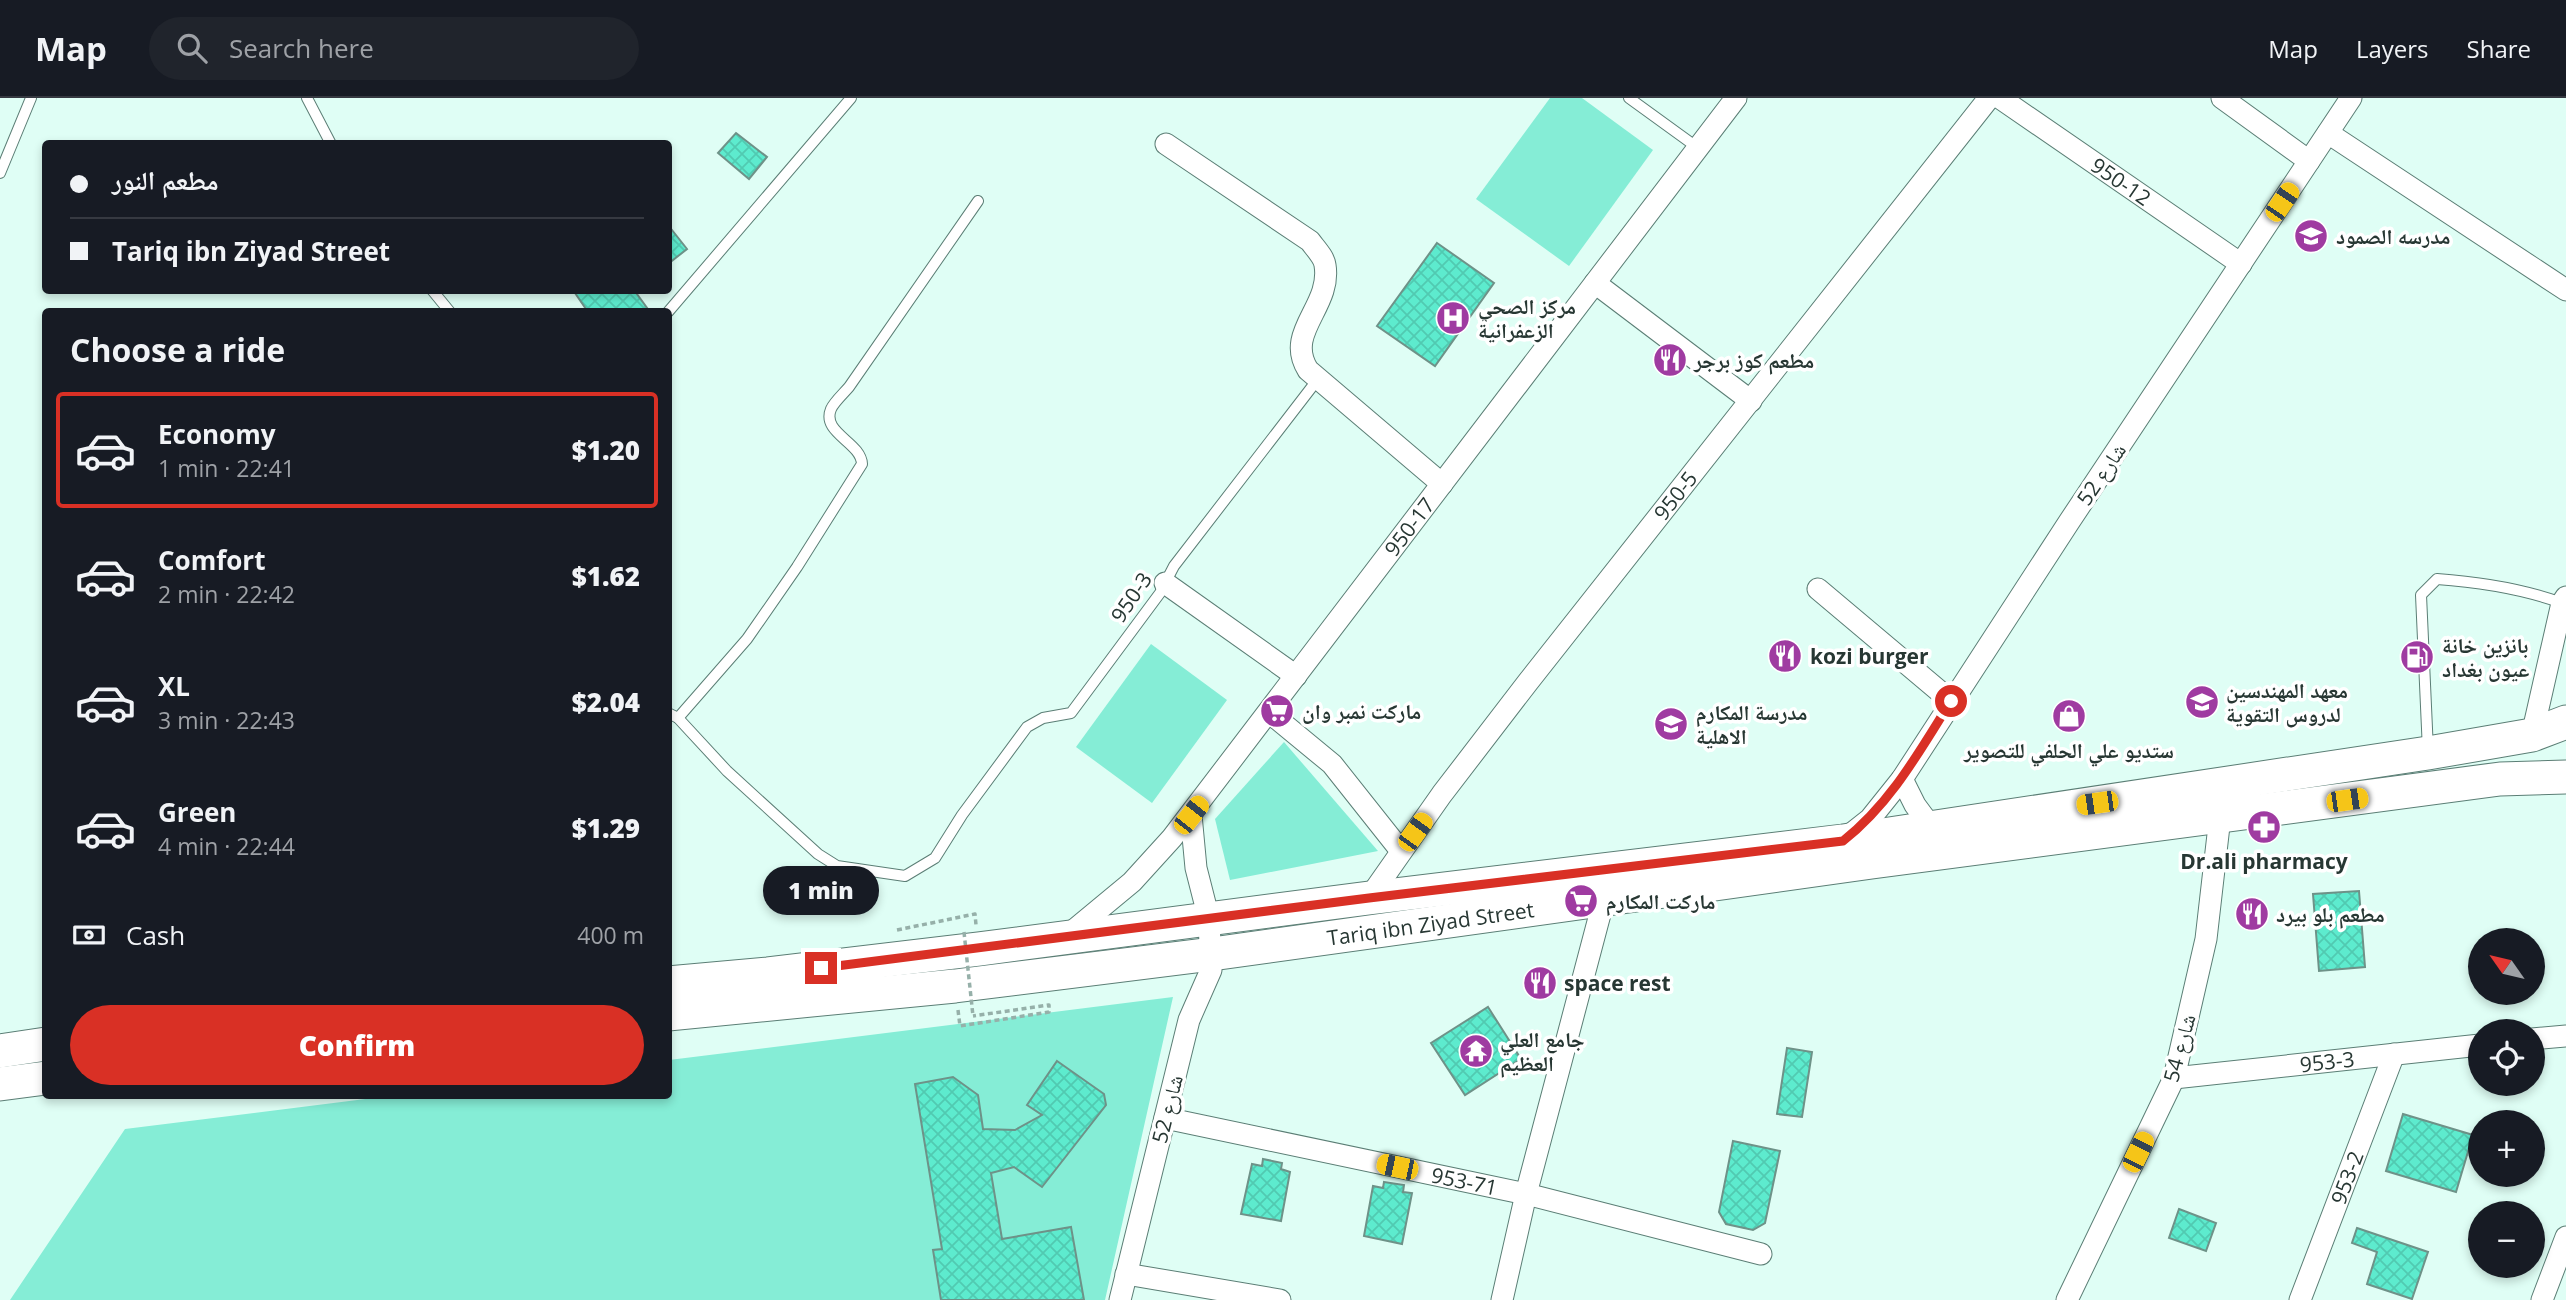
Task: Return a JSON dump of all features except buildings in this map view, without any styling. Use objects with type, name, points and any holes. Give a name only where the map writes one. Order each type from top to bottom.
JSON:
[{"type":"main road","name":"Tariq ibn Ziyad Street","points":[[672,983],[768,974],[1843,841],[2428,753],[2532,735],[2566,722]]},
{"type":"main road","name":"Tariq ibn Ziyad Street","points":[[672,1014],[956,986],[1212,954],[2500,779],[2566,777]]},
{"type":"main road","points":[[0,1051],[42,1045]]},
{"type":"main road","points":[[0,1084],[42,1079]]},
{"type":"street","name":"950-17","points":[[1064,938],[1132,882],[1191,815],[1736,98]]},
{"type":"street","name":"950-5","points":[[1369,898],[1528,682],[1989,98]]},
{"type":"street","name":"950-12","points":[[2000,98],[2241,264]]},
{"type":"street","points":[[2222,98],[2309,161]]},
{"type":"street","name":"شارع 52","points":[[1843,841],[1870,819],[1902,779],[2349,99]]},
{"type":"street","points":[[2328,133],[2566,290]]},
{"type":"street","points":[[1166,144],[1310,241],[1325,262],[1325,288],[1300,345],[1300,358],[1318,379],[1442,484]]},
{"type":"street","points":[[1595,283],[1751,401]]},
{"type":"street","points":[[1165,583],[1296,676]]},
{"type":"street","points":[[1818,589],[1951,701]]},
{"type":"street","points":[[2532,735],[2564,600]]},
{"type":"street","points":[[1269,712],[1332,764],[1401,851]]},
{"type":"street","points":[[1902,779],[1915,805],[1932,828]]},
{"type":"street","name":"شارع 52","points":[[1120,1300],[1189,1020],[1211,970],[1209,919],[1196,868],[1191,815]]},
{"type":"street","name":"شارع 54","points":[[2067,1300],[2174,1078],[2206,939],[2220,817]]},
{"type":"street","points":[[1502,1300],[1526,1194],[1604,899]]},
{"type":"street","points":[[2545,1037],[2566,1035]]},
{"type":"street","name":"953-3","points":[[2174,1078],[2468,1046]]},
{"type":"street","name":"953-2","points":[[2300,1300],[2394,1054]]},
{"type":"street","name":"953-71","points":[[1165,1118],[1526,1194],[1761,1254]]},
{"type":"street","points":[[2542,1300],[2566,1237]]},
{"type":"street","points":[[1126,1274],[1280,1300]]},
{"type":"lane","points":[[0,173],[31,98]]},
{"type":"lane","points":[[307,98],[329,140]]},
{"type":"lane","points":[[671,308],[851,98]]},
{"type":"lane","points":[[1629,98],[1698,148]]},
{"type":"lane","points":[[673,715],[747,639],[862,464],[861,456],[854,446],[835,431],[830,422],[830,410],[849,387],[978,201]]},
{"type":"lane","points":[[435,294],[447,308]]},
{"type":"lane","name":"950-3","points":[[673,715],[727,771],[818,854],[837,866],[905,876],[935,858],[962,815],[1027,727],[1043,718],[1071,713],[1165,583],[1174,566],[1318,379]]},
{"type":"lane","points":[[2428,753],[2421,595],[2437,579],[2564,600]]},
{"type":"path","points":[[964,932],[973,1016],[1048,1005],[1049,1012],[974,1025]]},
{"type":"green space","points":[[1550,98],[1582,98],[1653,150],[1569,266],[1476,199]]},
{"type":"green space","points":[[1151,644],[1227,700],[1152,803],[1076,747]]},
{"type":"green space","points":[[1284,742],[1378,851],[1230,880],[1215,819]]},
{"type":"green space","points":[[1173,997],[1105,1300],[10,1300],[125,1129],[365,1099],[672,1099],[672,1060]]},
{"type":"place","name":"مدرسه الصمود","points":[[2311,236]]},
{"type":"place","name":"مركز الصحي الزعفرانية","points":[[1453,318]]},
{"type":"place","name":"مطعم كوز برجر","points":[[1670,360]]},
{"type":"place","name":"kozi burger","points":[[1785,656]]},
{"type":"place","name":"بانزين خانة عيون بغداد","points":[[2417,657]]},
{"type":"place","name":"معهد المهندسين لدروس التقوية","points":[[2202,702]]},
{"type":"place","name":"ماركت نمبر وان","points":[[1277,711]]},
{"type":"place","name":"ستديو علي الحلفي للتصوير","points":[[2069,716]]},
{"type":"place","name":"مدرسة المكارم الاهلية","points":[[1671,724]]},
{"type":"place","name":"Dr.ali pharmacy","points":[[2264,827]]},
{"type":"place","name":"ماركت المكارم","points":[[1581,901]]},
{"type":"place","name":"مطعم بلو بيرد","points":[[2252,914]]},
{"type":"place","name":"space rest","points":[[1540,983]]},
{"type":"place","name":"جامع العلي العظيم","points":[[1476,1051]]},
{"type":"route","points":[[821,968],[1843,841],[1870,819],[1893,793],[1951,701]]}]
